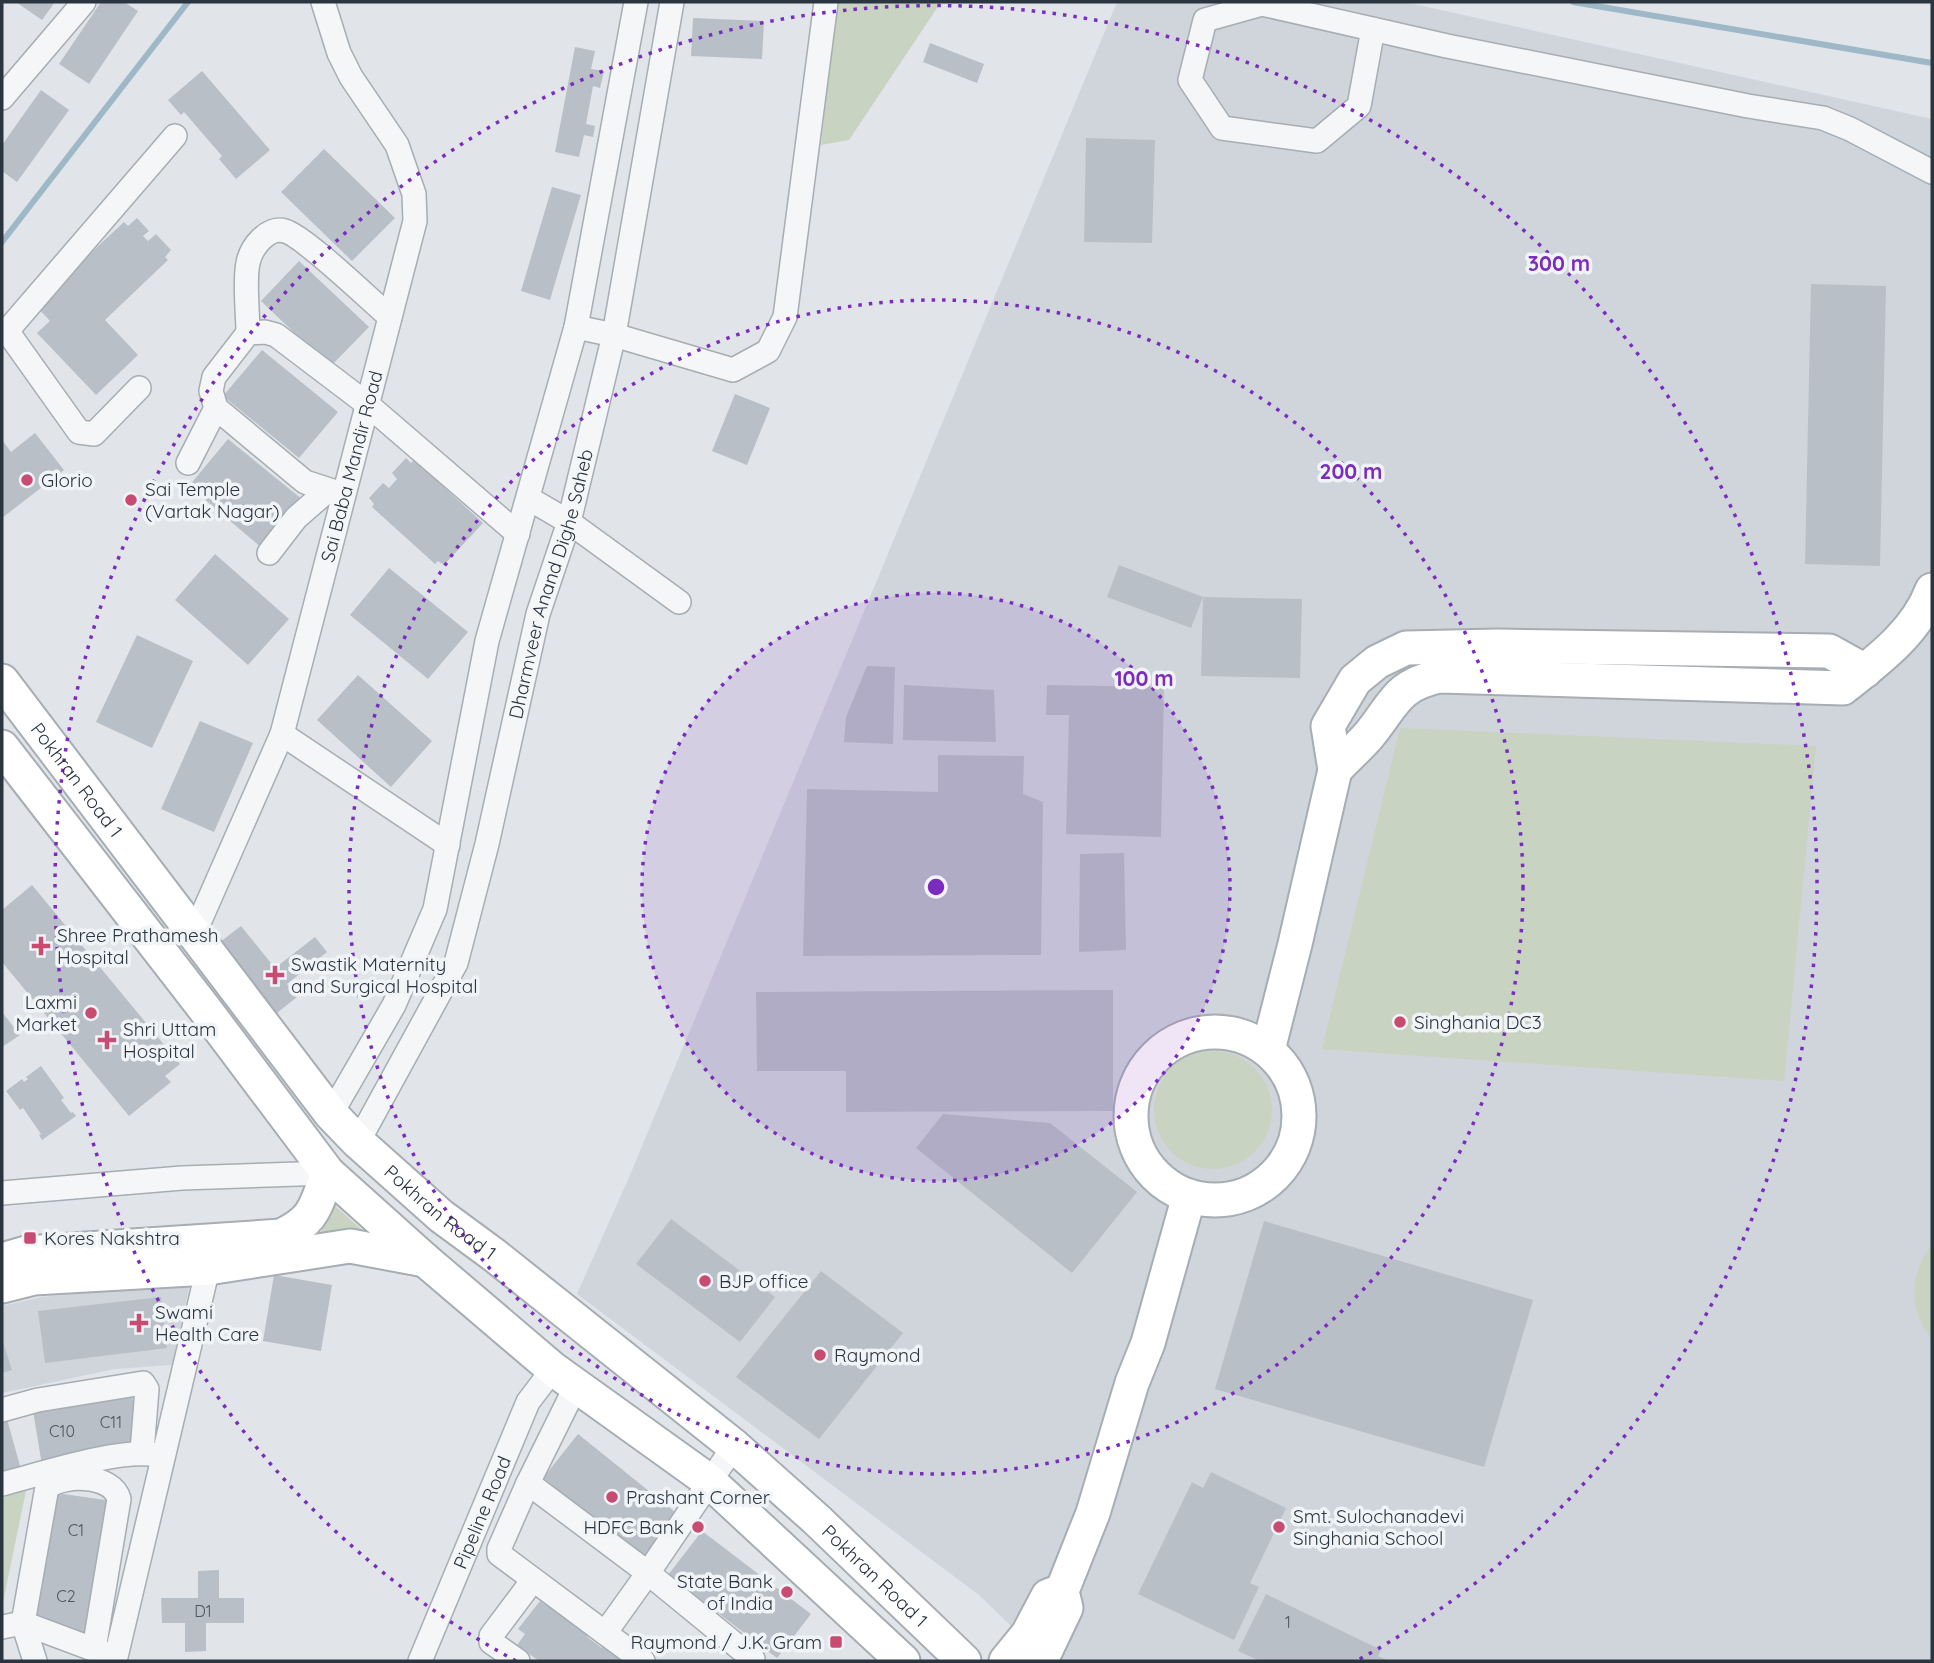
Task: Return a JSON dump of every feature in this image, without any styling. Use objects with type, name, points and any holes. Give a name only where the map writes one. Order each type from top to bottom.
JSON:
[{"type":"street","points":[[2,98],[84,2]]},
{"type":"street","name":"Sai Baba Mandir Road","points":[[194,934],[282,734],[334,492],[367,404],[415,221],[414,194],[397,145],[351,77],[339,53],[323,2]]},
{"type":"street","points":[[331,1114],[394,1005],[435,909],[487,641],[576,327],[636,2]]},
{"type":"street","name":"Dharmveer Anand Dighe Saheb","points":[[358,1142],[456,964],[538,614],[569,522],[614,335],[673,2]]},
{"type":"street","points":[[576,327],[614,335],[733,370],[768,351],[785,317],[826,2]]},
{"type":"street","points":[[1373,29],[1359,106],[1317,141],[1222,128],[1190,80],[1205,20],[1262,4],[1735,103],[1823,118],[1850,129],[1932,172]]},
{"type":"street","points":[[139,388],[93,435],[79,432],[5,331],[175,136]]},
{"type":"street","points":[[334,492],[305,482],[216,408],[211,391],[214,377],[248,333],[248,262],[258,242],[269,233],[281,230],[290,232],[390,317]]},
{"type":"street","points":[[248,333],[265,332],[276,335],[367,404],[518,534]]},
{"type":"street","points":[[188,463],[216,408]]},
{"type":"street","points":[[269,553],[296,518],[334,492]]},
{"type":"street","points":[[528,498],[569,522],[679,602]]},
{"type":"street","points":[[1268,1050],[1335,770],[1370,734],[1403,691],[1419,680],[1439,676],[1843,688],[1906,634],[1932,590]]},
{"type":"street","name":"Pokhran Road 1","points":[[2,681],[331,1114],[358,1142],[441,1216],[734,1446],[816,1519],[964,1661]]},
{"type":"street","points":[[282,734],[448,845]]},
{"type":"street","name":"Pokhran Road 1","points":[[2,747],[328,1173],[425,1260],[558,1372],[709,1481],[903,1661]]},
{"type":"street","points":[[74,843],[108,821]]},
{"type":"street","points":[[1226,1032],[1256,1041],[1268,1050],[1289,1074],[1297,1095],[1300,1118],[1293,1149],[1276,1174],[1251,1192],[1220,1200],[1189,1196],[1162,1182],[1151,1171],[1139,1151],[1131,1129],[1130,1113],[1137,1083],[1154,1057],[1194,1034],[1226,1032]]},
{"type":"street","points":[[2,1193],[182,1178],[328,1173],[310,1218],[299,1228],[281,1236],[209,1254],[34,1278],[2,1286]]},
{"type":"street","points":[[1038,1661],[1066,1608],[1062,1591],[1093,1513],[1132,1383],[1148,1343],[1189,1196]]},
{"type":"street","points":[[2,1260],[26,1253],[209,1254],[350,1246],[425,1260]]},
{"type":"street","points":[[13,1625],[93,1649],[115,1659],[153,1454],[209,1254]]},
{"type":"street","points":[[558,1372],[528,1483],[499,1554],[643,1661]]},
{"type":"street","name":"Pipeline Road","points":[[420,1661],[528,1402],[558,1372]]},
{"type":"street","points":[[2,1410],[38,1400],[143,1383],[147,1389],[153,1454]]},
{"type":"street","points":[[605,1633],[734,1446]]},
{"type":"street","points":[[2,1484],[108,1458],[153,1454]]},
{"type":"street","points":[[34,1661],[13,1625],[47,1487],[59,1480],[75,1478],[96,1481],[114,1491],[118,1499],[93,1649]]},
{"type":"street","points":[[528,1483],[648,1573],[753,1659]]},
{"type":"street","points":[[518,1661],[491,1642],[491,1636],[533,1580]]},
{"type":"street","points":[[1006,1661],[1028,1634],[1048,1597],[1062,1591]]},
{"type":"shaded area","points":[[1117,2],[1405,2],[1932,119],[1932,1661],[1047,1661],[979,1595],[577,1294],[630,1175]]},
{"type":"shaded area","points":[[190,1283],[172,1365],[115,1369],[2,1393],[2,1306],[42,1297]]},
{"type":"green space","points":[[836,2],[941,2],[849,140],[821,145]]},
{"type":"green space","points":[[1400,728],[1816,746],[1784,1081],[1322,1049]]},
{"type":"green space","points":[[1213,1051],[1236,1056],[1255,1068],[1267,1087],[1272,1110],[1267,1133],[1255,1152],[1236,1164],[1213,1169],[1190,1164],[1171,1152],[1159,1133],[1154,1110],[1159,1087],[1171,1068],[1190,1056]]},
{"type":"green space","points":[[333,1204],[361,1229],[318,1239]]},
{"type":"green space","points":[[1932,1244],[1932,1339],[1918,1316],[1914,1292],[1919,1267]]},
{"type":"green space","points":[[27,1486],[2,1607],[2,1494]]},
{"type":"building","points":[[16,2],[55,2],[42,20]]},
{"type":"building","points":[[101,2],[124,2],[138,11],[89,84],[59,64]]},
{"type":"building","points":[[693,18],[764,21],[762,59],[691,56]]},
{"type":"building","points":[[930,43],[984,64],[977,83],[923,62]]},
{"type":"building","points":[[575,47],[595,51],[591,69],[604,71],[600,88],[593,86],[586,124],[595,126],[593,137],[584,135],[579,157],[555,152]]},
{"type":"building","points":[[202,71],[270,150],[236,179],[219,159],[222,156],[184,112],[181,115],[168,100]]},
{"type":"building","points":[[41,90],[69,110],[17,182],[2,171],[2,145]]},
{"type":"building","points":[[1086,138],[1155,140],[1152,243],[1084,242]]},
{"type":"building","points":[[324,149],[395,218],[352,261],[281,192]]},
{"type":"building","points":[[552,187],[581,195],[550,300],[521,291]]},
{"type":"building","points":[[137,218],[149,231],[143,236],[148,241],[156,234],[171,250],[165,257],[168,260],[105,320],[138,355],[96,395],[37,333],[50,321],[35,305],[124,222],[128,226]]},
{"type":"building","points":[[299,261],[369,327],[330,367],[261,301]]},
{"type":"building","points":[[1811,284],[1886,286],[1880,566],[1805,564]]},
{"type":"building","points":[[262,350],[338,412],[299,458],[223,396]]},
{"type":"building","points":[[735,394],[770,408],[747,465],[712,451]]},
{"type":"building","name":"Glorio","points":[[35,433],[64,470],[2,518],[2,440],[11,452]]},
{"type":"building","points":[[228,439],[303,500],[262,548],[189,486]]},
{"type":"building","points":[[406,458],[411,463],[414,460],[483,523],[444,565],[438,561],[435,564],[372,507],[374,504],[369,498],[383,483],[389,488],[397,479],[392,473]]},
{"type":"building","points":[[215,554],[289,619],[248,665],[175,600]]},
{"type":"building","points":[[1119,565],[1203,597],[1191,628],[1107,597]]},
{"type":"building","points":[[389,568],[468,632],[428,679],[350,615]]},
{"type":"building","points":[[1203,597],[1302,599],[1300,678],[1201,676]]},
{"type":"building","points":[[137,635],[193,661],[152,748],[96,722]]},
{"type":"building","points":[[867,666],[895,667],[893,744],[844,742],[846,717]]},
{"type":"building","points":[[358,675],[432,741],[391,787],[317,720]]},
{"type":"building","points":[[904,685],[994,690],[996,742],[903,740]]},
{"type":"building","points":[[1047,685],[1164,687],[1161,837],[1066,834],[1069,715],[1046,715]]},
{"type":"building","points":[[200,721],[253,743],[214,832],[161,809]]},
{"type":"building","points":[[938,755],[1024,756],[1023,794],[1043,802],[1041,955],[803,956],[807,789],[938,792]]},
{"type":"building","points":[[1124,853],[1126,950],[1079,952],[1080,854]]},
{"type":"building","name":"Laxmi Market","points":[[32,885],[180,1064],[165,1076],[171,1082],[129,1116],[2,962],[2,910]]},
{"type":"building","points":[[241,926],[275,968],[315,937],[327,952],[287,984],[297,997],[277,1013],[220,942]]},
{"type":"building","points":[[1113,990],[1113,1111],[846,1112],[846,1071],[757,1071],[756,992]]},
{"type":"building","points":[[2,1012],[20,1035],[2,1047]]},
{"type":"building","points":[[41,1066],[64,1098],[61,1100],[76,1116],[42,1140],[39,1135],[41,1134],[23,1108],[20,1110],[6,1091],[22,1079],[24,1082],[28,1079],[26,1077]]},
{"type":"building","points":[[943,1114],[1050,1123],[1137,1192],[1072,1273],[916,1148]]},
{"type":"building","name":"BJP office","points":[[671,1219],[775,1297],[740,1342],[636,1264]]},
{"type":"building","points":[[1264,1221],[1533,1300],[1484,1467],[1215,1389]]},
{"type":"building","name":"Raymond","points":[[821,1271],[903,1333],[819,1439],[736,1377]]},
{"type":"building","points":[[274,1275],[332,1285],[321,1351],[263,1341]]},
{"type":"building","points":[[161,1297],[167,1348],[45,1363],[38,1311]]},
{"type":"building","points":[[2,1339],[12,1370],[2,1373]]},
{"type":"building","points":[[131,1389],[141,1448],[42,1465],[32,1405]]},
{"type":"building","points":[[5,1412],[22,1473],[2,1479],[2,1413]]},
{"type":"building","name":"Prashant Corner","points":[[578,1434],[680,1516],[645,1559],[543,1478]]},
{"type":"building","points":[[1211,1472],[1286,1508],[1250,1583],[1259,1587],[1234,1640],[1138,1594],[1192,1482],[1203,1488]]},
{"type":"building","points":[[49,1492],[113,1501],[93,1634],[30,1624]]},
{"type":"building","points":[[702,1531],[811,1614],[777,1658],[668,1575]]},
{"type":"building","points":[[219,1570],[219,1598],[244,1598],[244,1623],[206,1623],[206,1651],[185,1652],[185,1623],[162,1623],[161,1598],[198,1598],[198,1571]]},
{"type":"building","points":[[1266,1594],[1381,1650],[1378,1656],[1389,1661],[1260,1661],[1238,1651]]},
{"type":"building","points":[[553,1598],[594,1629],[587,1637],[602,1648],[609,1638],[640,1661],[539,1661],[517,1645],[525,1634],[518,1629],[540,1601],[547,1606]]},
{"type":"waterway","points":[[2,242],[188,2]]},
{"type":"waterway","points":[[1573,2],[1932,63]]},
{"type":"place","name":"Glorio","points":[[27,480]]},
{"type":"place","name":"Sai Temple (Vartak Nagar)","points":[[131,500]]},
{"type":"place","name":"Shree Prathamesh Hospital","points":[[41,946]]},
{"type":"place","name":"Swastik Maternity and Surgical Hospital","points":[[275,975]]},
{"type":"place","name":"Laxmi Market","points":[[91,1013]]},
{"type":"place","name":"Singhania DC3","points":[[1400,1022]]},
{"type":"place","name":"Shri Uttam Hospital","points":[[107,1040]]},
{"type":"place","name":"Kores Nakshtra","points":[[30,1238]]},
{"type":"place","name":"BJP office","points":[[705,1281]]},
{"type":"place","name":"Swami Health Care","points":[[139,1323]]},
{"type":"place","name":"Raymond","points":[[820,1355]]},
{"type":"place","name":"Prashant Corner","points":[[612,1497]]},
{"type":"place","name":"HDFC Bank","points":[[698,1527]]},
{"type":"place","name":"Smt. Sulochanadevi Singhania School","points":[[1279,1527]]},
{"type":"place","name":"State Bank of India","points":[[787,1592]]},
{"type":"place","name":"Raymond / J.K. Gram","points":[[836,1642]]}]
